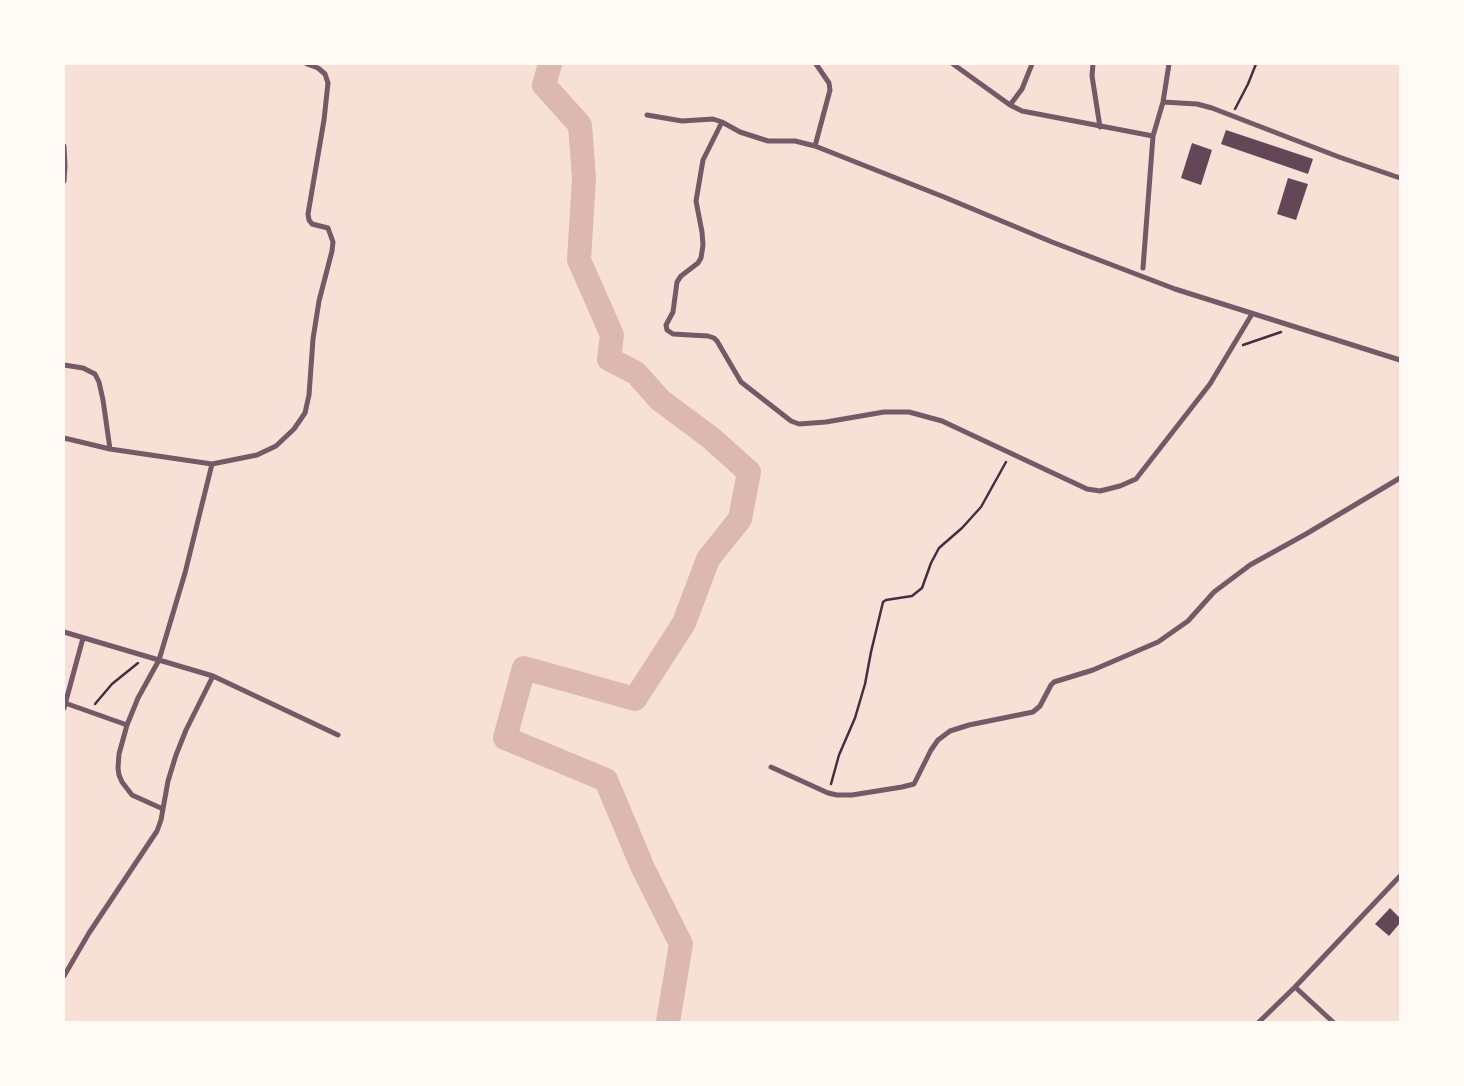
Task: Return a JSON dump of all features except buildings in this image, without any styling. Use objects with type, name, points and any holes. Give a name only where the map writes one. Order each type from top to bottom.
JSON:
[{"type":"street","points":[[64,438],[110,449],[212,464],[257,455],[276,446],[294,429],[304,413],[309,395],[319,302],[333,242],[328,228],[312,224],[308,214],[324,120],[328,83],[325,74],[318,68],[307,64]]},
{"type":"street","points":[[815,146],[830,90],[829,83],[816,64]]},
{"type":"street","points":[[953,64],[1010,105],[1022,111],[1153,136]]},
{"type":"street","points":[[1010,105],[1022,89],[1032,64]]},
{"type":"street","points":[[1093,64],[1092,76],[1100,127]]},
{"type":"street","points":[[1143,268],[1153,136],[1169,64]]},
{"type":"street","points":[[1162,102],[1197,104],[1232,115],[1338,157],[1400,178]]},
{"type":"street","points":[[646,115],[682,121],[713,119],[740,132],[768,141],[795,141],[815,146],[1052,242],[1175,289],[1400,360]]},
{"type":"street","points":[[722,122],[703,160],[696,201],[702,232],[701,258],[677,282],[672,312],[666,325],[669,332],[714,338],[741,382],[791,422],[800,424],[826,422],[884,412],[909,412],[942,420],[1087,489],[1100,491],[1120,486],[1136,479],[1210,384],[1252,314]]},
{"type":"street","points":[[64,146],[64,181]]},
{"type":"street","points":[[64,365],[83,368],[95,374],[103,400],[110,449]]},
{"type":"street","points":[[163,809],[132,795],[122,782],[118,768],[121,743],[138,698],[159,660],[185,573],[212,464]]},
{"type":"street","points":[[771,768],[828,793],[852,795],[902,788],[914,784],[931,750],[938,740],[950,731],[969,725],[1033,712],[1040,706],[1050,685],[1054,682],[1093,670],[1158,642],[1188,621],[1214,592],[1250,565],[1400,478]]},
{"type":"street","points":[[64,632],[213,676],[338,735]]},
{"type":"street","points":[[83,638],[64,705],[89,711],[127,725]]},
{"type":"street","points":[[64,976],[89,933],[150,845],[157,831],[176,755],[186,730],[213,676]]},
{"type":"street","points":[[1259,1022],[1295,987],[1400,876]]},
{"type":"street","points":[[1295,987],[1333,1022]]},
{"type":"path","points":[[1232,115],[1256,64]]},
{"type":"path","points":[[1231,349],[1294,327]]},
{"type":"path","points":[[828,793],[839,755],[855,718],[865,684],[882,605],[886,600],[912,596],[922,588],[939,548],[962,528],[981,507],[1010,454]]},
{"type":"path","points":[[89,711],[112,684],[147,657]]},
{"type":"waterway","points":[[550,64],[544,85],[580,125],[584,178],[579,260],[612,335],[609,359],[636,373],[660,400],[711,438],[749,472],[740,519],[708,559],[684,623],[635,699],[524,668],[505,738],[606,780],[642,866],[681,944],[668,1022]]}]
